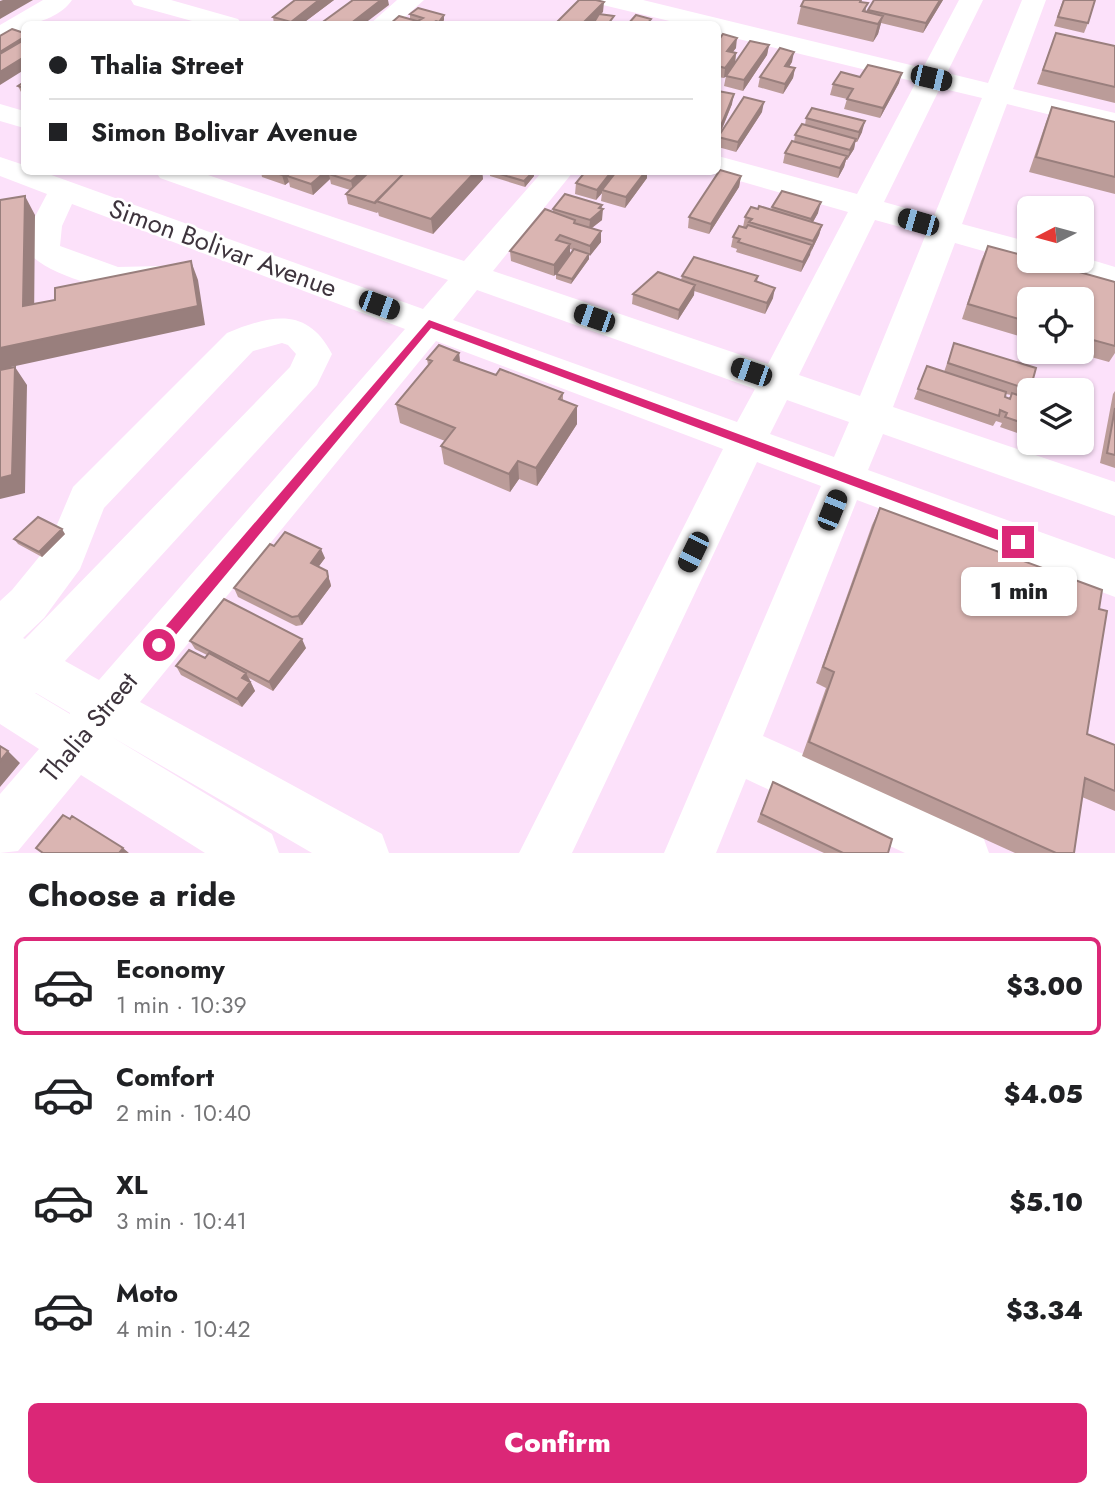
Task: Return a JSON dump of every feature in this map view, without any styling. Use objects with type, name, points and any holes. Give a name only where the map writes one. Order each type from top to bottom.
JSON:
[{"type":"street","points":[[25,21],[60,0]]},
{"type":"street","points":[[143,0],[218,21]]},
{"type":"street","points":[[386,21],[412,0]]},
{"type":"street","points":[[612,0],[642,3],[690,14]]},
{"type":"street","points":[[545,853],[747,441],[971,0]]},
{"type":"street","points":[[690,853],[871,415],[1034,0]]},
{"type":"street","points":[[0,36],[21,23]]},
{"type":"street","points":[[721,27],[1115,122]]},
{"type":"street","points":[[0,112],[21,119]]},
{"type":"street","name":"Simon Bolivar Avenue","points":[[0,166],[21,174]]},
{"type":"street","points":[[721,166],[1017,250]]},
{"type":"street","name":"Simon Bolivar Avenue","points":[[24,175],[1115,578]]},
{"type":"street","points":[[138,217],[185,175]]},
{"type":"street","name":"Simon Bolivar Avenue","points":[[189,175],[471,276],[1115,499]]},
{"type":"street","name":"Thalia Street","points":[[0,833],[555,175]]},
{"type":"street","points":[[65,190],[48,217],[43,236],[43,250],[57,258],[131,281],[152,279],[181,271],[228,250]]},
{"type":"street","points":[[1094,272],[1115,278]]},
{"type":"street","points":[[283,330],[300,336],[311,346],[314,354],[304,375],[6,668],[28,604],[65,556],[87,499],[240,342],[266,331],[283,330]]},
{"type":"street","points":[[6,668],[90,726],[253,853]]},
{"type":"street","points":[[90,726],[363,853]]},
{"type":"street","points":[[734,748],[963,853]]},
{"type":"building","points":[[295,0],[319,0],[292,21],[273,17]]},
{"type":"building","points":[[353,0],[381,0],[354,21],[324,21]]},
{"type":"building","points":[[579,0],[604,2],[585,21],[558,21]]},
{"type":"building","points":[[804,0],[861,0],[860,2],[868,3],[863,11],[883,16],[878,24],[801,6]]},
{"type":"building","points":[[874,0],[940,0],[926,23],[868,10]]},
{"type":"building","points":[[1064,0],[1095,0],[1088,23],[1058,17]]},
{"type":"building","points":[[418,8],[444,15],[440,21],[418,21],[423,18],[410,14]]},
{"type":"building","points":[[599,14],[614,16],[610,21],[595,21]]},
{"type":"building","points":[[636,15],[651,19],[649,21],[631,21]]},
{"type":"building","points":[[399,16],[417,21],[393,21]]},
{"type":"building","points":[[12,29],[21,32],[21,39],[0,52],[0,36]]},
{"type":"building","points":[[1056,33],[1115,46],[1115,87],[1043,70]]},
{"type":"building","points":[[723,34],[737,38],[727,51],[736,53],[725,68],[721,67]]},
{"type":"building","points":[[750,41],[769,45],[744,80],[726,76]]},
{"type":"building","points":[[21,42],[21,59],[0,72],[0,54]]},
{"type":"building","points":[[780,48],[794,52],[785,66],[795,68],[785,84],[760,77]]},
{"type":"building","points":[[868,65],[902,73],[883,108],[847,99],[853,89],[833,84],[841,72],[860,77]]},
{"type":"building","points":[[721,92],[734,94],[721,126]]},
{"type":"building","points":[[744,97],[764,102],[738,142],[721,138],[721,132]]},
{"type":"building","points":[[1052,107],[1115,122],[1115,177],[1036,157]]},
{"type":"building","points":[[812,108],[865,121],[859,132],[806,118]]},
{"type":"building","points":[[802,124],[856,139],[850,150],[795,135]]},
{"type":"building","points":[[792,141],[847,156],[840,168],[785,153]]},
{"type":"building","points":[[721,170],[741,176],[711,224],[689,217],[717,175],[721,175]]},
{"type":"building","points":[[288,175],[322,175],[311,184]]},
{"type":"building","points":[[332,175],[358,175],[351,181]]},
{"type":"building","points":[[366,175],[402,175],[375,203],[346,194]]},
{"type":"building","points":[[402,175],[472,175],[431,219],[376,201]]},
{"type":"building","points":[[503,175],[530,175],[524,181]]},
{"type":"building","points":[[583,175],[609,175],[597,190],[576,183]]},
{"type":"building","points":[[614,175],[643,175],[626,197],[602,190]]},
{"type":"building","points":[[782,191],[821,202],[811,219],[772,207]]},
{"type":"building","points":[[565,194],[602,205],[599,208],[603,209],[590,220],[553,209]]},
{"type":"building","points":[[25,196],[23,306],[55,300],[55,288],[191,261],[198,306],[0,348],[0,200]]},
{"type":"building","points":[[759,206],[822,225],[813,241],[749,222],[752,219],[745,217],[751,207],[758,209]]},
{"type":"building","points":[[545,209],[575,220],[574,223],[601,231],[590,246],[560,235],[556,240],[570,244],[554,265],[510,251]]},
{"type":"building","points":[[748,225],[812,245],[803,262],[738,242],[740,239],[733,237],[739,226],[746,228]]},
{"type":"building","points":[[988,246],[1017,254],[1017,273],[1083,273],[1115,282],[1115,346],[1094,340],[1094,287],[1017,287],[1017,318],[968,304]]},
{"type":"building","points":[[574,249],[589,254],[572,279],[556,274]]},
{"type":"building","points":[[694,257],[758,276],[755,281],[775,288],[767,303],[682,276]]},
{"type":"building","points":[[658,272],[695,285],[679,310],[633,294]]},
{"type":"building","points":[[954,343],[1036,368],[1033,378],[1017,378],[1017,386],[948,363]]},
{"type":"building","points":[[439,345],[459,353],[454,360],[496,375],[500,369],[563,393],[559,399],[577,406],[536,468],[518,461],[509,474],[441,446],[455,428],[396,404],[432,361],[427,359]]},
{"type":"building","points":[[927,366],[1006,392],[1005,397],[1010,399],[1012,393],[1017,395],[1017,421],[1005,417],[1007,413],[1000,410],[999,416],[918,389]]},
{"type":"building","points":[[15,367],[12,475],[0,478],[0,370]]},
{"type":"building","points":[[1115,408],[1115,455],[1107,453]]},
{"type":"building","points":[[880,508],[1102,590],[1099,609],[1107,611],[1087,734],[1115,745],[1115,791],[1085,778],[1074,853],[1056,853],[809,742],[834,672],[823,667]]},
{"type":"building","points":[[38,517],[62,529],[39,552],[14,539]]},
{"type":"building","points":[[285,532],[321,549],[311,563],[327,571],[328,577],[298,616],[292,617],[234,588],[270,544],[274,546]]},
{"type":"building","points":[[224,599],[302,639],[269,682],[190,641]]},
{"type":"building","points":[[189,650],[205,658],[209,653],[246,673],[242,678],[250,682],[237,699],[176,666]]},
{"type":"building","points":[[0,746],[8,751],[0,761]]},
{"type":"building","points":[[773,782],[892,839],[888,853],[843,853],[761,814]]},
{"type":"building","points":[[63,815],[70,819],[72,816],[123,848],[119,853],[43,853],[36,848]]},
{"type":"route","points":[[159,645],[429,324],[1018,542]]}]
